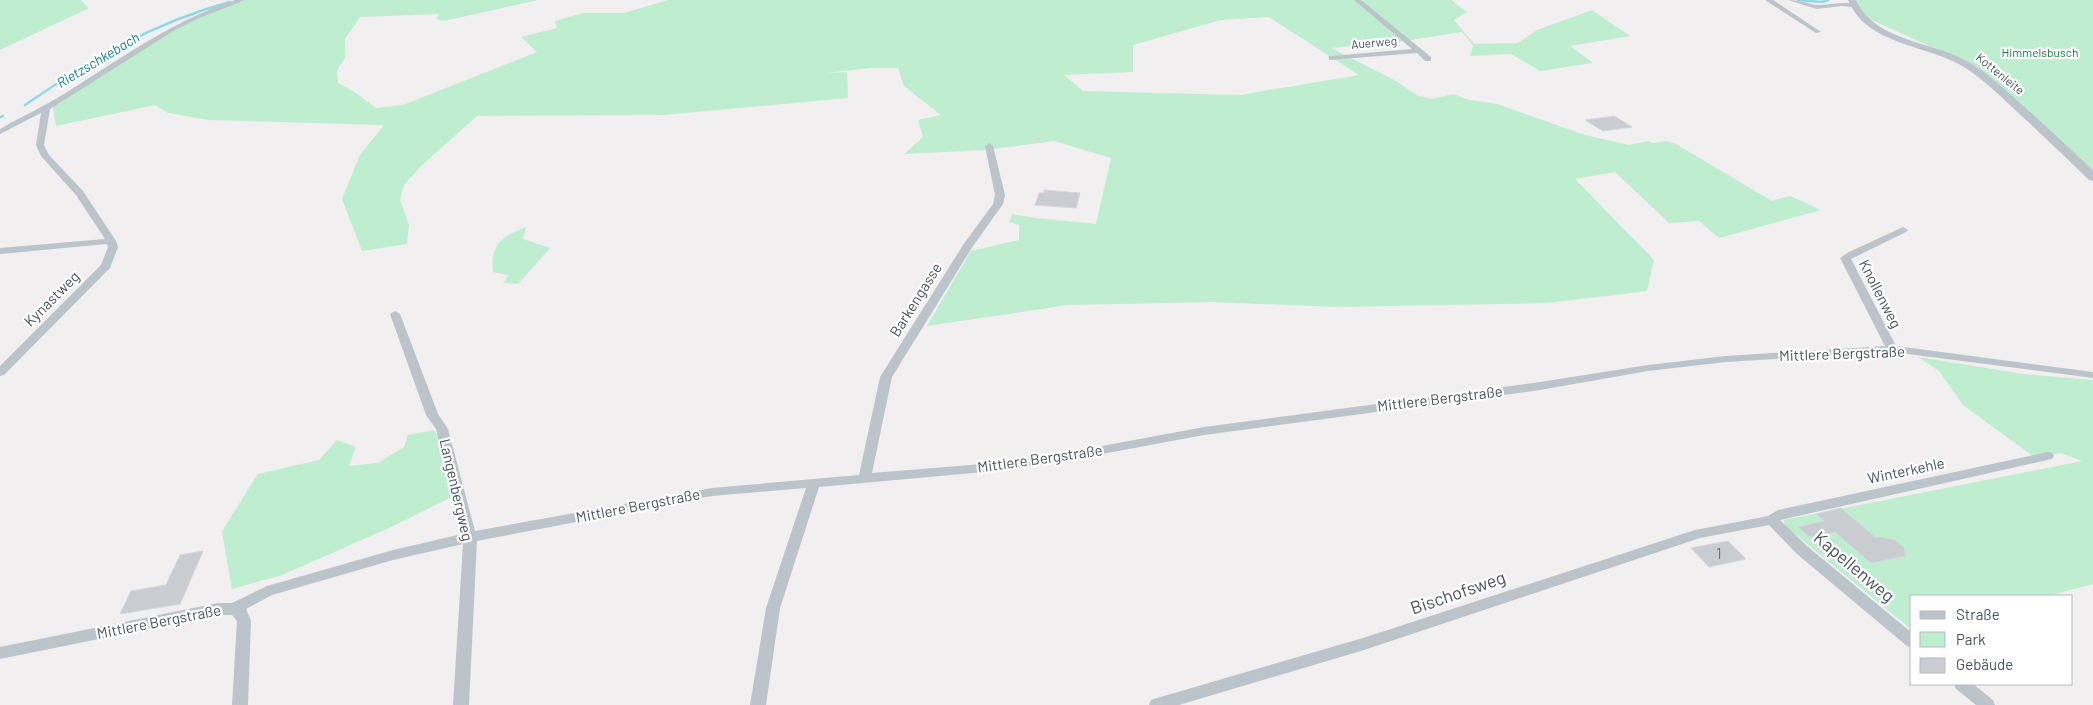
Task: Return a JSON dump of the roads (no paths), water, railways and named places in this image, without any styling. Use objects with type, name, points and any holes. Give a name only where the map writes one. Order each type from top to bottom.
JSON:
[{"type":"street","points":[[0,132],[46,108],[172,27],[200,14],[242,0]]},
{"type":"street","name":"Auerweg","points":[[1357,0],[1428,59]]},
{"type":"street","points":[[1768,0],[1818,32]]},
{"type":"street","points":[[1791,0],[1817,7],[1853,3]]},
{"type":"street","name":"Kottenleite","points":[[1853,3],[1863,19],[1874,27],[1950,56],[1976,70],[2093,177]]},
{"type":"street","name":"Auerweg","points":[[1332,58],[1418,51]]},
{"type":"street","points":[[46,108],[40,144],[45,156],[80,193],[111,240]]},
{"type":"street","name":"Barkengasse","points":[[865,478],[886,377],[968,245],[998,204],[1000,195],[989,146]]},
{"type":"street","name":"Knollenweg","points":[[1892,349],[1845,258],[1862,248],[1889,239],[1903,230]]},
{"type":"street","name":"Kynastweg","points":[[0,251],[111,240],[113,247],[106,266],[0,373]]},
{"type":"street","name":"Langenbergweg","points":[[395,314],[432,415],[442,429],[470,537],[461,705]]},
{"type":"street","name":"Mittlere Bergstraße","points":[[0,653],[218,609],[235,610],[245,602],[267,591],[393,555],[470,537],[712,492],[1027,463],[1204,431],[1540,386],[1648,368],[1754,357],[1892,349],[2093,375]]},
{"type":"street","name":"Winterkehle","points":[[1772,520],[1778,515],[2048,456]]},
{"type":"street","points":[[758,705],[773,608],[814,483]]},
{"type":"street","name":"Kapellenweg","points":[[1772,520],[1802,550],[1910,640]]},
{"type":"street","name":"Bischofsweg","points":[[1157,705],[1364,644],[1700,533],[1772,520]]},
{"type":"street","points":[[235,610],[241,613],[244,621],[240,705]]},
{"type":"street","points":[[1963,685],[1987,705]]},
{"type":"waterway","points":[[1798,0],[1822,2],[1828,0]]},
{"type":"waterway","name":"Rietzschkebach","points":[[25,105],[123,44],[174,21],[230,2]]},
{"type":"park label","name":"Himmelsbusch","points":[[2040,53]]}]
